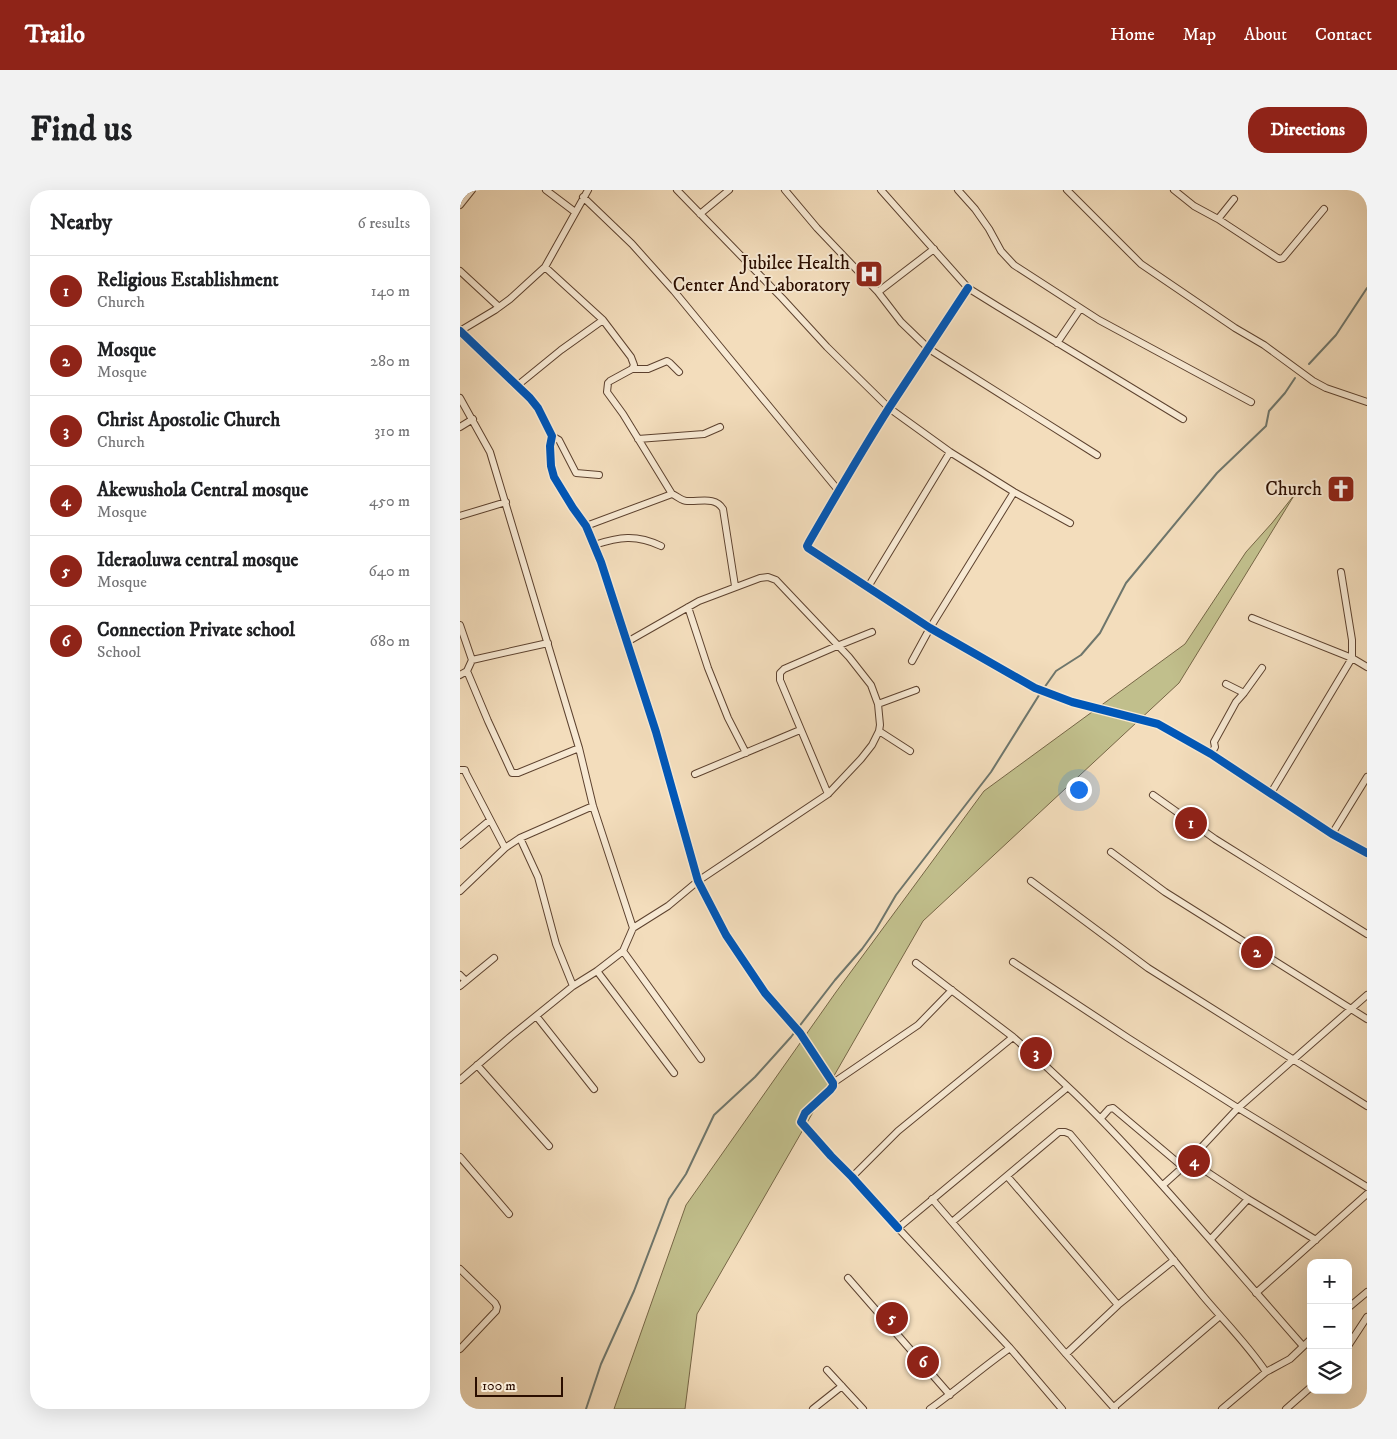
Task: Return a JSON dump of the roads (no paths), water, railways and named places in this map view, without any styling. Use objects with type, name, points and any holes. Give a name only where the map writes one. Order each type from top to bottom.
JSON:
[{"type":"street","points":[[460,205],[472,190]]},
{"type":"street","points":[[546,190],[575,212]]},
{"type":"street","points":[[588,190],[545,267],[499,307],[460,331],[530,398],[538,408],[552,436],[560,440],[576,473],[599,475]]},
{"type":"street","points":[[676,190],[782,298],[827,347],[889,408],[950,452],[1014,492],[1070,522]]},
{"type":"street","points":[[700,214],[728,190]]},
{"type":"street","points":[[785,190],[817,228],[878,292],[902,322],[929,349],[1098,455]]},
{"type":"street","points":[[881,190],[968,288],[1183,419]]},
{"type":"street","points":[[958,190],[975,208],[1001,251],[1014,265],[1099,320],[1251,402]]},
{"type":"street","points":[[1067,190],[1142,264],[1235,328],[1264,345],[1313,381],[1326,388],[1367,402]]},
{"type":"street","points":[[1174,190],[1194,206],[1218,219],[1279,259],[1283,258],[1324,209]]},
{"type":"street","points":[[583,197],[632,244],[674,291],[838,490]]},
{"type":"street","points":[[1218,219],[1234,199]]},
{"type":"street","points":[[878,292],[934,249]]},
{"type":"street","points":[[545,267],[603,320],[631,357],[634,365],[632,369]]},
{"type":"street","points":[[460,270],[499,307]]},
{"type":"street","points":[[968,288],[889,408],[838,490],[807,546],[810,550],[930,628],[1035,688],[1072,702],[1158,724],[1212,754],[1332,834],[1367,853]]},
{"type":"street","points":[[1058,343],[1080,309]]},
{"type":"street","points":[[518,385],[561,350],[603,320]]},
{"type":"street","points":[[679,372],[667,361],[648,369],[632,369],[610,381],[607,392],[672,494],[685,501],[709,500],[720,504],[735,586]]},
{"type":"street","points":[[460,398],[490,452],[579,748],[593,806],[633,928]]},
{"type":"street","points":[[460,427],[473,419]]},
{"type":"street","points":[[638,439],[704,434],[720,427]]},
{"type":"street","points":[[552,436],[550,446],[551,466],[554,477],[586,526],[601,562],[656,732],[698,880],[726,935],[769,998],[791,1022],[833,1083]]},
{"type":"street","points":[[868,588],[950,452]]},
{"type":"street","points":[[912,661],[930,628],[1014,492]]},
{"type":"street","points":[[586,526],[672,494]]},
{"type":"street","points":[[460,516],[506,502]]},
{"type":"street","points":[[594,545],[631,537],[660,546]]},
{"type":"street","points":[[1271,793],[1352,658],[1352,640],[1341,572]]},
{"type":"street","points":[[460,1080],[573,986],[597,971],[622,951],[633,928],[668,906],[698,880],[828,794],[861,759],[872,745],[879,731],[878,704],[871,685],[849,657],[776,580],[768,577],[735,586],[688,607],[627,642]]},
{"type":"street","points":[[688,607],[708,668],[728,718],[746,753]]},
{"type":"street","points":[[1252,618],[1352,658],[1367,667]]},
{"type":"street","points":[[460,625],[472,660],[467,671],[460,675]]},
{"type":"street","points":[[828,794],[780,680],[780,673],[784,669],[872,632]]},
{"type":"street","points":[[472,660],[548,642]]},
{"type":"street","points":[[1212,754],[1215,748],[1214,742],[1236,702],[1262,668]]},
{"type":"street","points":[[467,671],[512,773],[518,773],[579,748]]},
{"type":"street","points":[[1226,684],[1244,693]]},
{"type":"street","points":[[878,704],[916,690]]},
{"type":"street","points":[[696,774],[800,730]]},
{"type":"street","points":[[879,731],[910,751]]},
{"type":"street","points":[[460,770],[465,770],[505,848]]},
{"type":"street","points":[[1332,834],[1367,777]]},
{"type":"street","points":[[1153,795],[1216,839],[1367,934]]},
{"type":"street","points":[[461,887],[505,848],[520,838],[593,806]]},
{"type":"street","points":[[460,846],[490,820]]},
{"type":"street","points":[[520,838],[538,877],[556,944],[573,986]]},
{"type":"street","points":[[1111,852],[1165,892],[1367,1019]]},
{"type":"street","points":[[1031,881],[1148,968],[1367,1106]]},
{"type":"street","points":[[622,951],[701,1059]]},
{"type":"street","points":[[460,975],[463,984],[494,958]]},
{"type":"street","points":[[1013,962],[1238,1108],[1367,1187]]},
{"type":"street","points":[[916,963],[1013,1037],[1101,1118],[1163,1185],[1303,1346]]},
{"type":"street","points":[[597,971],[674,1073]]},
{"type":"street","points":[[952,990],[918,1025],[833,1083],[830,1090],[805,1113],[801,1122],[1010,1348],[1060,1408]]},
{"type":"street","points":[[1163,1185],[1238,1108],[1367,995]]},
{"type":"street","points":[[537,1017],[594,1089]]},
{"type":"street","points":[[852,1177],[898,1131],[1013,1037]]},
{"type":"street","points":[[477,1065],[549,1146]]},
{"type":"street","points":[[898,1228],[1068,1087]]},
{"type":"street","points":[[1101,1118],[1113,1108],[1183,1166]]},
{"type":"street","points":[[952,1222],[1059,1132],[1070,1134],[1266,1372]]},
{"type":"street","points":[[460,1157],[509,1214]]},
{"type":"street","points":[[1189,1160],[1248,1199],[1316,1240]]},
{"type":"street","points":[[1007,1176],[1118,1305]]},
{"type":"street","points":[[1256,1293],[1367,1194]]},
{"type":"street","points":[[932,1198],[1114,1408],[1220,1316]]},
{"type":"street","points":[[1211,1240],[1248,1199]]},
{"type":"street","points":[[1066,1354],[1118,1305],[1174,1260]]},
{"type":"street","points":[[460,1269],[492,1300],[496,1307],[496,1311],[460,1349]]},
{"type":"street","points":[[848,1278],[950,1395]]},
{"type":"street","points":[[1352,1305],[1367,1292]]},
{"type":"street","points":[[1352,1340],[1367,1317]]},
{"type":"street","points":[[1222,1409],[1266,1372],[1290,1358],[1307,1342]]},
{"type":"street","points":[[930,1409],[1010,1348]]},
{"type":"street","points":[[827,1370],[863,1409]]},
{"type":"street","points":[[813,1409],[842,1386]]},
{"type":"street","points":[[1287,1409],[1307,1390]]},
{"type":"waterway","points":[[1309,364],[1336,335],[1367,288]]},
{"type":"waterway","points":[[1044,688],[1056,671],[1081,655],[1100,633],[1126,583],[1217,473],[1266,426],[1269,411],[1295,378]]},
{"type":"waterway","points":[[586,1409],[601,1364],[634,1291],[669,1199],[686,1174],[714,1115],[755,1077],[791,1037],[835,980],[862,949],[896,895],[991,772],[1041,692]]},
{"type":"place","name":"Jubilee Health Center And Laboratory","points":[[869,274]]},
{"type":"place","name":"Church","points":[[1341,489]]},
{"type":"place","name":"Religious Establishment","points":[[1191,823]]},
{"type":"place","name":"Mosque","points":[[1257,952]]},
{"type":"place","name":"Christ Apostolic Church","points":[[1036,1053]]},
{"type":"place","name":"Akewushola Central mosque","points":[[1194,1161]]},
{"type":"place","name":"Ideraoluwa central mosque","points":[[892,1318]]},
{"type":"place","name":"Connection Private school","points":[[923,1362]]}]
